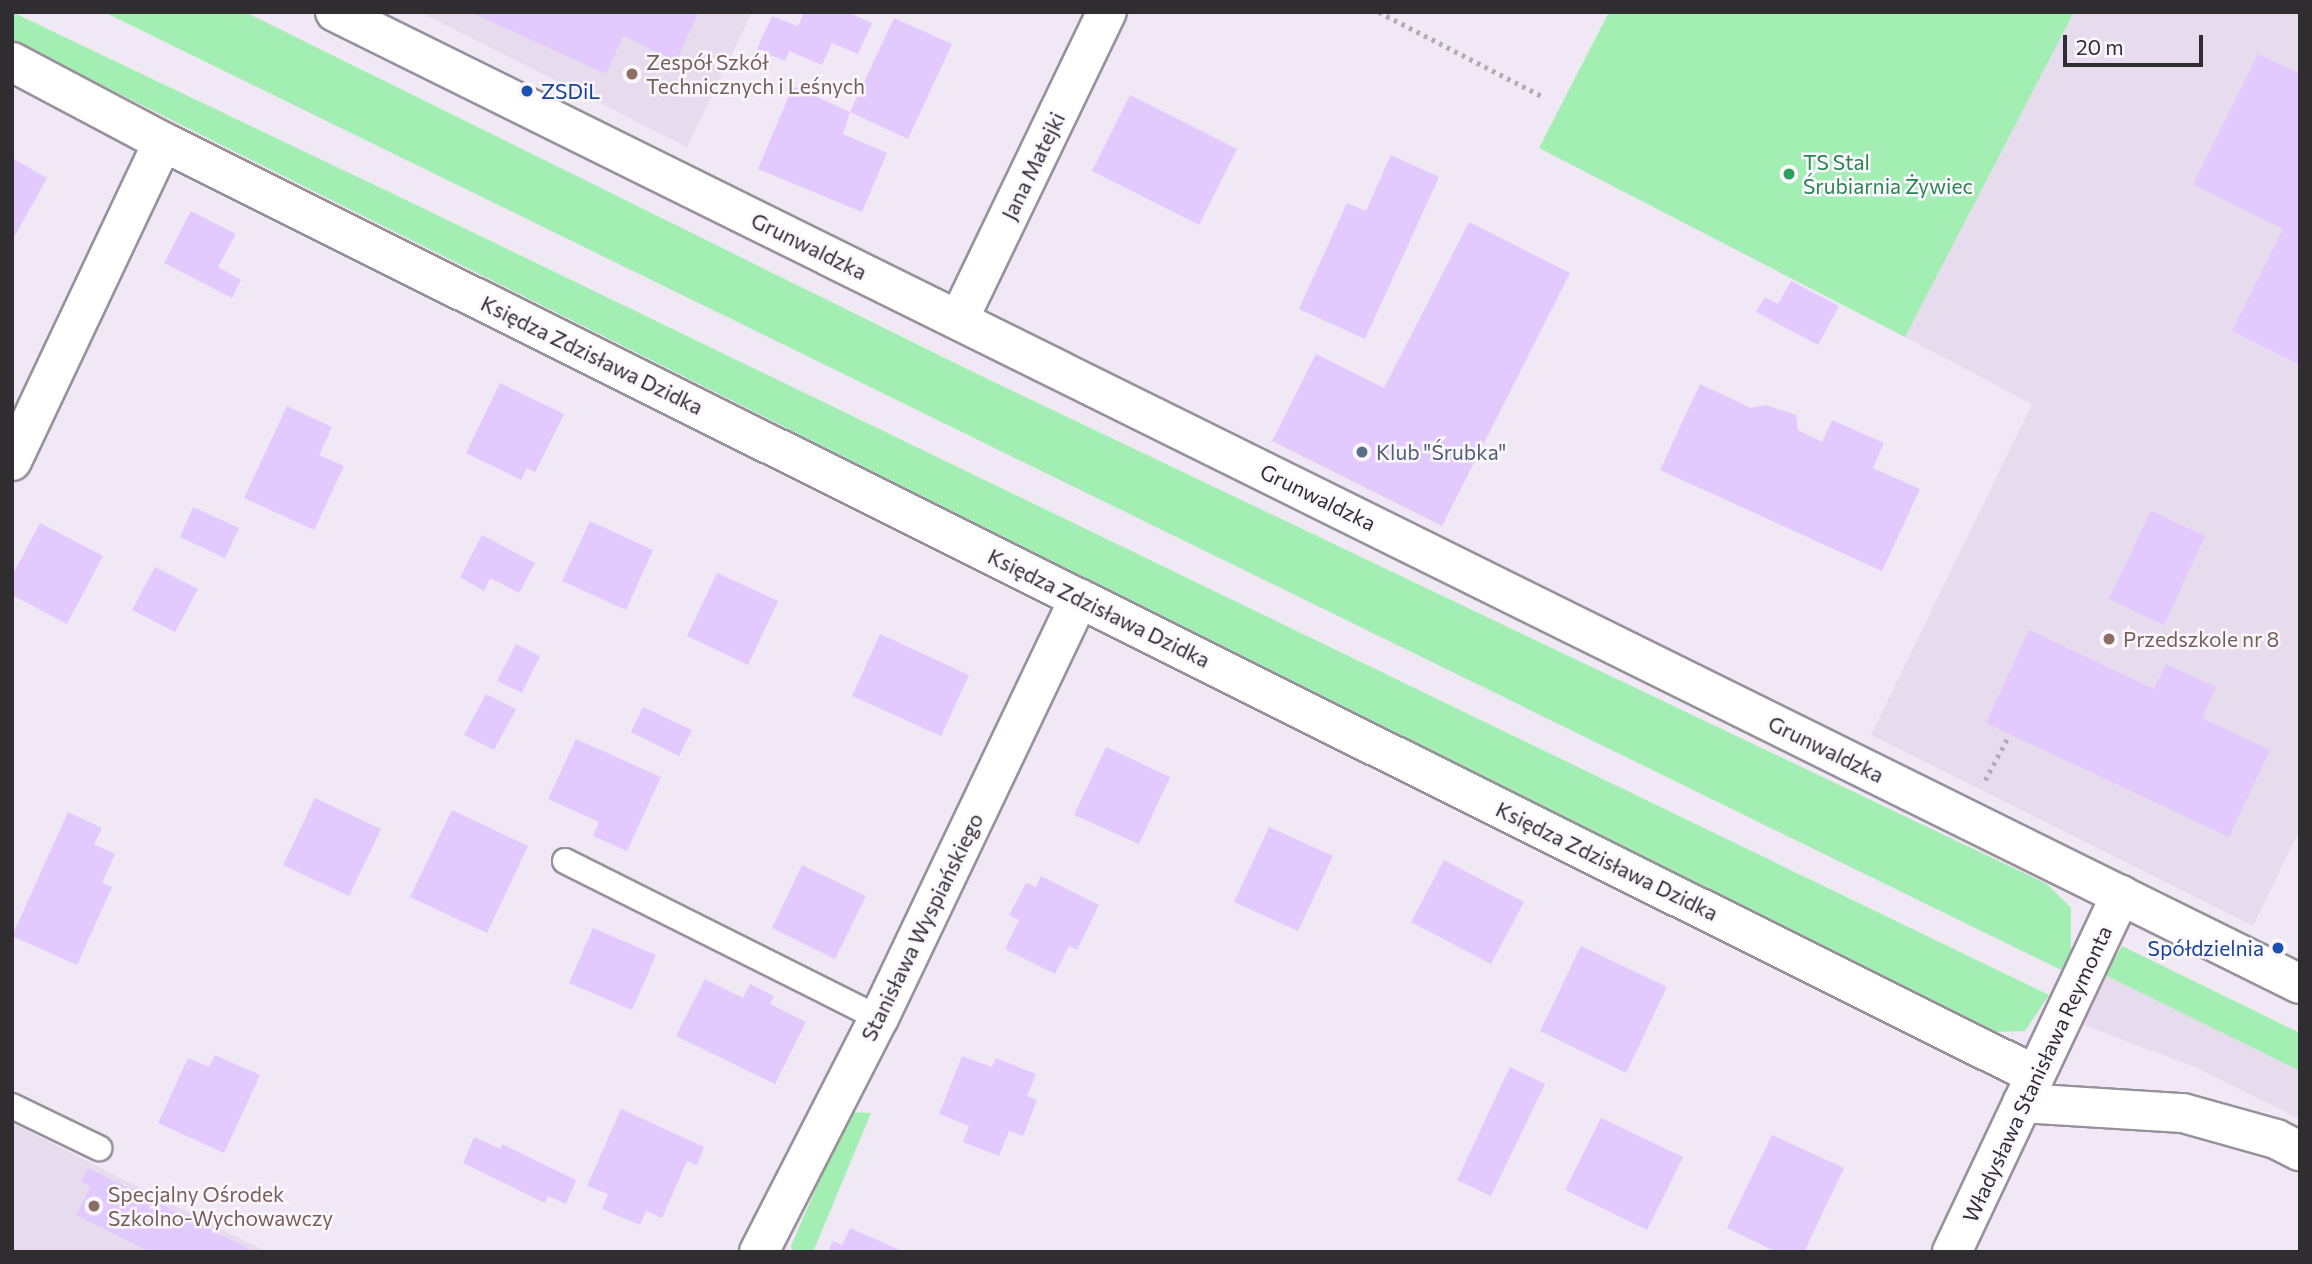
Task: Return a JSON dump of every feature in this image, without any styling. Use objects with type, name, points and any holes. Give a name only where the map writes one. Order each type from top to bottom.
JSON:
[{"type":"street","name":"Grunwaldzka","points":[[335,12],[2300,984]]},
{"type":"street","name":"Jana Matejki","points":[[959,319],[1107,12]]},
{"type":"street","name":"Księdza Zdzisława Dzidka","points":[[12,62],[163,142],[1079,598],[2029,1089]]},
{"type":"street","points":[[12,461],[163,142]]},
{"type":"street","name":"Stanisława Wyspiańskiego","points":[[759,1252],[879,1018],[1079,598]]},
{"type":"street","name":"Władysława Stanisława Reymonta","points":[[1952,1252],[2121,895]]},
{"type":"street","points":[[2029,1089],[2183,1113],[2276,1139],[2300,1151]]},
{"type":"lane","points":[[565,861],[879,1018]]},
{"type":"lane","points":[[12,1106],[99,1148]]},
{"type":"path","points":[[1378,12],[1544,97]]},
{"type":"shaded area","name":"Zespół Szkół Technicznych i Leśnych","points":[[420,12],[752,12],[687,147]]},
{"type":"shaded area","points":[[2074,12],[2300,12],[2300,829],[2253,926],[1871,735],[2032,404],[1905,337]]},
{"type":"shaded area","points":[[2105,975],[2300,1071],[2300,1119],[2195,1067],[2078,1023]]},
{"type":"shaded area","name":"Specjalny Ośrodek Szkolno-Wychowawczy","points":[[12,1123],[253,1245],[268,1252],[12,1252]]},
{"type":"green space","points":[[12,12],[2049,995],[2025,1031],[1992,1032],[12,40]]},
{"type":"green space","points":[[104,12],[245,12],[973,372],[2047,884],[2071,908],[2071,956],[2061,970]]},
{"type":"green space","name":"TS Stal Śrubiarnia Żywiec","points":[[1609,12],[2074,12],[1905,337],[1539,148]]},
{"type":"green space","points":[[2122,946],[2300,1033],[2300,1071],[2105,975]]},
{"type":"green space","points":[[849,1112],[871,1113],[813,1252],[793,1252],[791,1246]]},
{"type":"building","points":[[470,12],[699,12],[676,61],[623,36],[606,74]]},
{"type":"building","points":[[804,12],[847,12],[872,23],[858,54],[832,43],[822,65],[789,51],[785,61],[757,49],[772,16],[798,26]]},
{"type":"building","points":[[894,18],[952,44],[908,139],[850,112]]},
{"type":"building","points":[[2258,54],[2300,74],[2300,365],[2232,331],[2283,229],[2193,184]]},
{"type":"building","points":[[793,86],[850,112],[843,134],[887,153],[862,212],[758,169]]},
{"type":"building","points":[[1130,95],[1237,149],[1199,225],[1092,171]]},
{"type":"building","points":[[1391,155],[1439,177],[1365,339],[1299,309],[1347,203],[1366,211]]},
{"type":"building","points":[[12,158],[47,178],[12,241]]},
{"type":"building","points":[[191,211],[236,234],[218,267],[241,280],[232,298],[164,263]]},
{"type":"building","points":[[1469,222],[1570,273],[1442,526],[1272,441],[1316,354],[1384,388]]},
{"type":"building","points":[[1791,281],[1839,306],[1818,345],[1756,312],[1765,297],[1778,304]]},
{"type":"building","points":[[500,383],[564,414],[535,472],[527,468],[521,480],[466,453]]},
{"type":"building","points":[[1700,384],[1751,408],[1766,405],[1796,415],[1798,430],[1822,442],[1832,420],[1884,443],[1873,468],[1920,489],[1882,571],[1660,470]]},
{"type":"building","points":[[287,406],[332,427],[319,455],[344,466],[314,530],[244,498]]},
{"type":"building","points":[[193,507],[239,528],[225,558],[180,537]]},
{"type":"building","points":[[2151,511],[2205,536],[2164,625],[2109,599]]},
{"type":"building","points":[[590,521],[653,550],[626,610],[562,581]]},
{"type":"building","points":[[40,523],[103,556],[67,624],[12,595],[12,576]]},
{"type":"building","points":[[482,535],[535,563],[519,593],[490,578],[484,591],[460,577]]},
{"type":"building","points":[[155,567],[198,589],[175,632],[132,610]]},
{"type":"building","points":[[717,573],[778,601],[748,665],[687,636]]},
{"type":"building","points":[[2029,630],[2154,689],[2166,664],[2216,687],[2202,718],[2270,750],[2229,837],[1986,723]]},
{"type":"building","points":[[880,634],[969,675],[941,736],[852,696]]},
{"type":"building","points":[[516,644],[540,656],[522,693],[497,681]]},
{"type":"building","points":[[486,694],[516,709],[494,750],[464,735]]},
{"type":"building","points":[[643,707],[692,730],[679,756],[631,732]]},
{"type":"building","points":[[576,739],[661,777],[627,851],[593,836],[599,822],[548,799]]},
{"type":"building","points":[[1106,747],[1170,777],[1139,844],[1074,815]]},
{"type":"building","points":[[315,798],[381,829],[349,896],[283,865]]},
{"type":"building","points":[[452,810],[528,846],[487,933],[410,897]]},
{"type":"building","points":[[68,812],[102,828],[94,844],[115,854],[102,883],[112,887],[77,965],[12,936]]},
{"type":"building","points":[[1269,827],[1333,856],[1298,931],[1234,902]]},
{"type":"building","points":[[1444,860],[1524,902],[1491,964],[1411,922]]},
{"type":"building","points":[[802,865],[866,896],[835,959],[772,928]]},
{"type":"building","points":[[1041,876],[1099,905],[1077,950],[1069,946],[1055,974],[1005,949],[1019,920],[1009,915],[1026,883],[1036,887]]},
{"type":"building","points":[[593,928],[656,955],[632,1010],[569,983]]},
{"type":"building","points":[[1581,946],[1667,987],[1626,1073],[1540,1031]]},
{"type":"building","points":[[705,979],[743,998],[750,984],[774,996],[770,1004],[806,1022],[775,1084],[676,1036]]},
{"type":"building","points":[[215,1055],[260,1075],[224,1153],[158,1123],[188,1058],[209,1067]]},
{"type":"building","points":[[962,1056],[992,1067],[996,1058],[1036,1074],[1027,1096],[1037,1100],[1023,1136],[1009,1131],[999,1156],[963,1142],[969,1126],[939,1114]]},
{"type":"building","points":[[1510,1067],[1545,1084],[1491,1196],[1457,1180]]},
{"type":"building","points":[[621,1109],[704,1147],[697,1165],[687,1161],[662,1218],[646,1211],[640,1225],[602,1209],[608,1194],[587,1186]]},
{"type":"building","points":[[1601,1118],[1683,1157],[1647,1230],[1565,1190]]},
{"type":"building","points":[[1772,1135],[1844,1168],[1804,1252],[1776,1252],[1727,1228]]},
{"type":"building","points":[[474,1137],[501,1149],[502,1144],[576,1180],[566,1204],[548,1196],[545,1203],[463,1163]]},
{"type":"building","points":[[88,1168],[255,1252],[151,1252],[76,1215],[91,1186],[81,1182]]},
{"type":"building","points":[[850,1228],[904,1252],[828,1252],[833,1241],[842,1245]]},
{"type":"place","name":"Zespół Szkół Technicznych i Leśnych","points":[[632,74]]},
{"type":"place","name":"ZSDiL","points":[[527,91]]},
{"type":"place","name":"TS Stal Śrubiarnia Żywiec","points":[[1789,174]]},
{"type":"place","name":"Klub \"Śrubka\"","points":[[1362,452]]},
{"type":"place","name":"Przedszkole nr 8","points":[[2109,639]]},
{"type":"place","name":"Spółdzielnia","points":[[2278,948]]},
{"type":"place","name":"Specjalny Ośrodek Szkolno-Wychowawczy","points":[[94,1206]]}]
